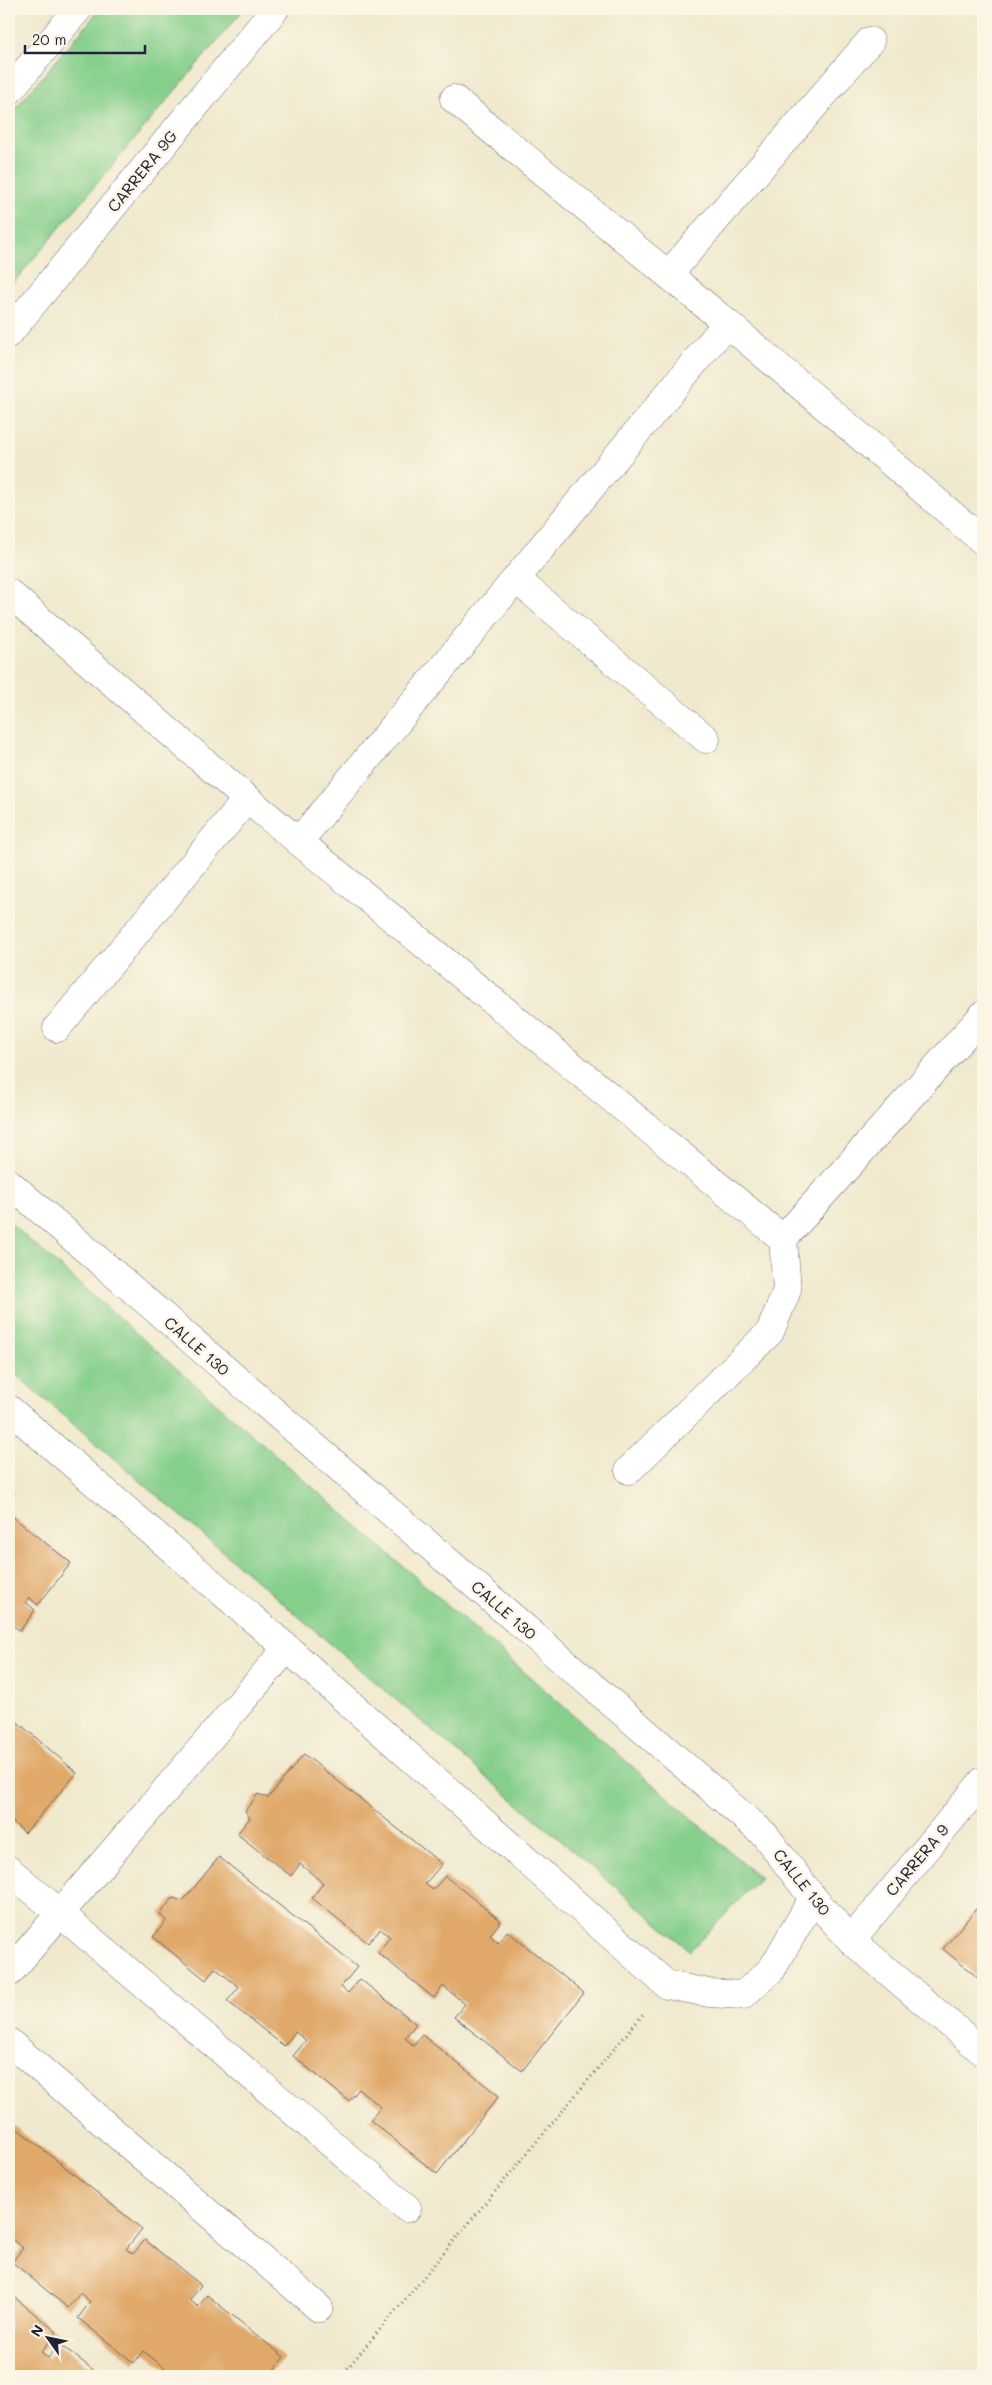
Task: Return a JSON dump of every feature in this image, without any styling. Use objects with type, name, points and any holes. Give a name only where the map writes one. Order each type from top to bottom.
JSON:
[{"type":"street","points":[[9,90],[78,9]]},
{"type":"street","name":"CARRERA 9G","points":[[9,333],[275,9]]},
{"type":"street","points":[[669,274],[870,41]]},
{"type":"street","points":[[454,99],[669,274],[983,541]]},
{"type":"street","points":[[300,840],[727,323]]},
{"type":"street","points":[[516,579],[706,739]]},
{"type":"street","points":[[9,592],[247,799],[300,840],[783,1239],[787,1290],[770,1332],[628,1470]]},
{"type":"street","points":[[57,1028],[247,799]]},
{"type":"street","points":[[783,1239],[983,1016]]},
{"type":"street","name":"CALLE 130","points":[[9,1183],[765,1835],[813,1898],[851,1940],[983,2052]]},
{"type":"street","points":[[9,1409],[287,1648],[667,1986],[709,1993],[743,1995],[772,1969],[813,1898]]},
{"type":"street","points":[[9,1973],[287,1648]]},
{"type":"street","name":"CARRERA 9","points":[[851,1940],[983,1781]]},
{"type":"street","points":[[9,1870],[407,2208]]},
{"type":"street","points":[[9,2042],[319,2308]]},
{"type":"path","points":[[340,2376],[667,1986]]},
{"type":"green space","points":[[100,9],[244,9],[9,288],[9,116]]},
{"type":"green space","points":[[9,1222],[760,1878],[690,1951],[9,1369]]},
{"type":"building","points":[[9,1489],[14,1493],[9,1500]]},
{"type":"building","points":[[9,1514],[71,1563],[38,1605],[29,1597],[26,1602],[35,1610],[20,1631],[9,1622]]},
{"type":"building","points":[[13,1718],[77,1773],[25,1833],[9,1819],[9,1723]]},
{"type":"building","points":[[304,1754],[442,1864],[425,1884],[433,1890],[445,1876],[501,1921],[490,1935],[498,1943],[507,1931],[584,1993],[522,2071],[454,2017],[465,2004],[443,1986],[434,1998],[378,1953],[390,1937],[380,1929],[368,1943],[312,1898],[323,1883],[300,1864],[291,1876],[237,1834],[250,1818],[245,1811],[258,1794],[268,1798]]},
{"type":"building","points":[[219,1857],[357,1967],[341,1987],[348,1993],[360,1979],[416,2024],[405,2038],[413,2045],[422,2035],[499,2096],[437,2174],[370,2120],[381,2107],[359,2089],[349,2101],[293,2056],[306,2040],[295,2032],[284,2046],[227,2001],[239,1987],[215,1968],[206,1980],[153,1937],[166,1921],[160,1914],[173,1898],[183,1901]]},
{"type":"building","points":[[976,1909],[983,1915],[983,1982],[943,1949]]},
{"type":"building","points":[[9,2122],[142,2229],[126,2249],[133,2254],[145,2240],[201,2285],[190,2300],[198,2307],[207,2295],[284,2357],[269,2376],[158,2376],[165,2368],[143,2351],[134,2363],[78,2318],[90,2302],[80,2293],[68,2308],[12,2262],[23,2248],[9,2236]]},
{"type":"building","points":[[9,2293],[57,2332],[41,2352],[48,2358],[60,2344],[101,2376],[9,2376]]}]
